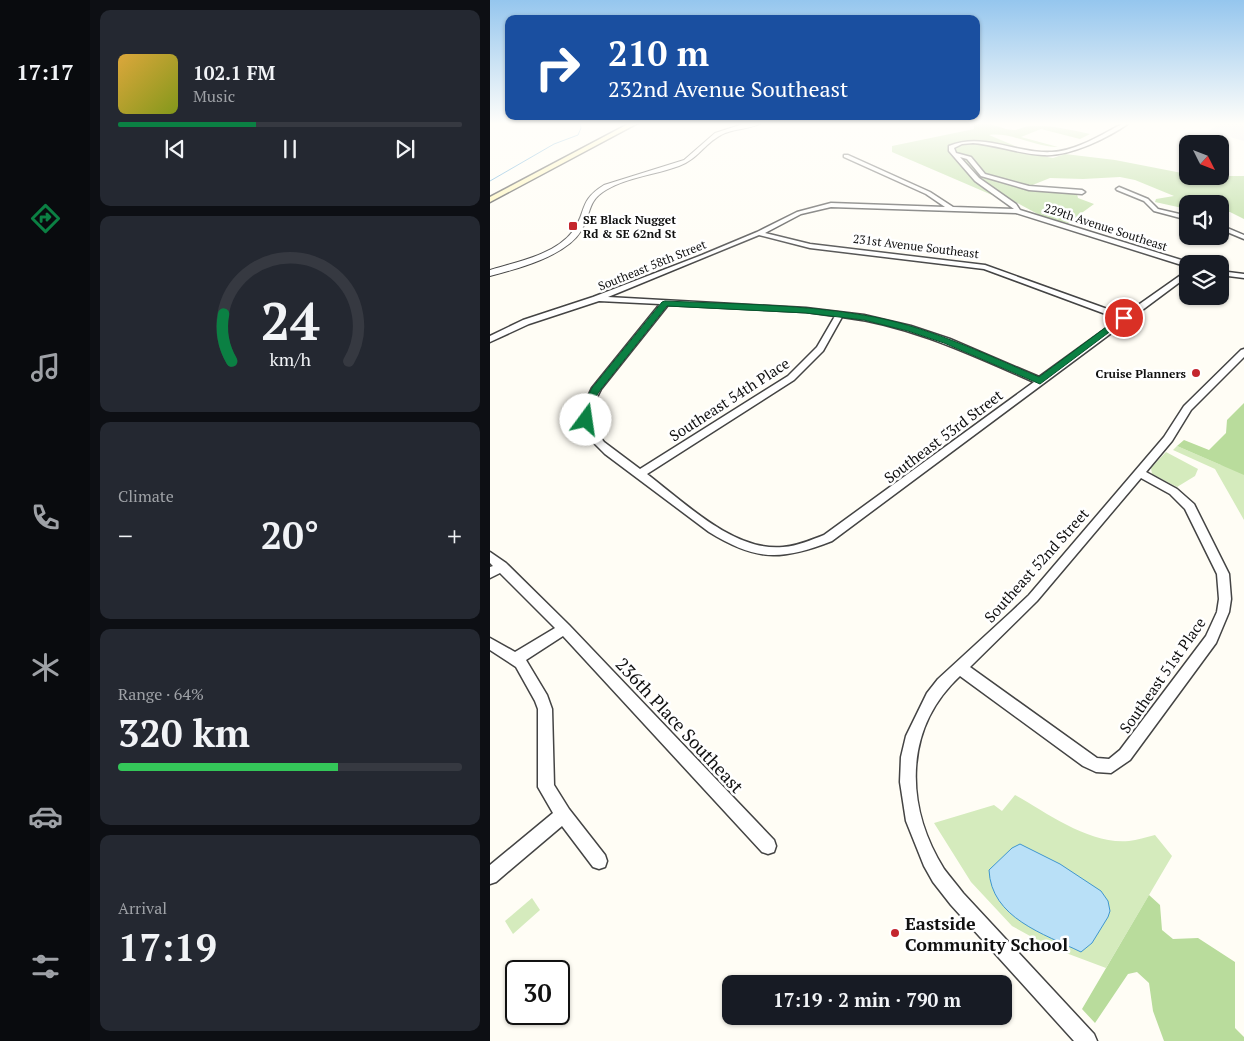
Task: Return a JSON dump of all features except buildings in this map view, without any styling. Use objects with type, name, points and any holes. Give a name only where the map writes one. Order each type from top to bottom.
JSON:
[{"type":"main road","points":[[490,200],[543,172]]},
{"type":"street","points":[[490,273],[542,254],[566,241],[578,230],[588,202],[601,190],[653,172]]},
{"type":"street","points":[[881,172],[928,193],[952,209]]},
{"type":"street","points":[[969,172],[990,190],[1013,204],[1017,211]]},
{"type":"street","points":[[979,172],[983,176],[1039,190],[1082,192]]},
{"type":"street","points":[[1120,188],[1146,200],[1156,210],[1179,216]]},
{"type":"street","name":"Southeast 58th Street","points":[[490,339],[513,327],[596,299],[759,233],[791,216],[821,206],[852,204],[1017,211]]},
{"type":"street","name":"229th Avenue Southeast","points":[[1017,211],[1179,262]]},
{"type":"street","points":[[1229,231],[1244,237]]},
{"type":"street","name":"231st Avenue Southeast","points":[[759,233],[780,240],[810,246],[985,267],[1124,318]]},
{"type":"street","points":[[1229,274],[1244,276]]},
{"type":"street","name":"Southeast 53rd Street","points":[[665,304],[597,388],[586,410],[586,420],[595,438],[609,452],[727,539],[749,548],[780,552],[806,548],[828,538],[1179,278]]},
{"type":"street","points":[[596,299],[840,313],[887,322],[924,333],[1040,381]]},
{"type":"street","name":"Southeast 54th Place","points":[[640,474],[785,382],[805,367],[828,341],[840,313]]},
{"type":"street","name":"Southeast 52nd Street","points":[[1087,1041],[957,899],[930,860],[914,822],[908,782],[909,757],[913,736],[932,697],[959,667],[1022,610],[1168,439],[1187,408],[1241,359]]},
{"type":"street","name":"Southeast 51st Place","points":[[959,667],[1080,756],[1096,765],[1103,766],[1117,763],[1125,755],[1211,639],[1223,612],[1225,599],[1223,574],[1218,561],[1186,500],[1172,490],[1138,474]]},
{"type":"street","name":"236th Place Southeast","points":[[490,556],[496,570],[564,629],[768,846]]},
{"type":"street","points":[[516,659],[564,629]]},
{"type":"street","points":[[490,643],[516,659],[527,670],[542,699],[544,709],[546,787],[563,815],[599,861]]},
{"type":"street","points":[[490,876],[563,815]]},
{"type":"green space","points":[[938,172],[1175,172],[1179,172],[1179,185],[1229,185],[1229,176],[1244,176],[1244,219],[1229,212],[1229,195],[1179,195],[1179,207],[1155,202],[1156,199],[1174,196],[1135,180],[1120,177],[1050,178],[1030,186],[1037,191],[1077,194],[1078,198],[1094,204],[1068,223],[1045,218],[1001,194],[992,195]]},
{"type":"green space","points":[[1244,403],[1244,475],[1177,446],[1184,440],[1209,450],[1226,433],[1227,420]]},
{"type":"green space","points":[[1177,446],[1221,465],[1244,468],[1244,520],[1215,469],[1173,450]]},
{"type":"green space","points":[[1166,452],[1198,469],[1195,476],[1177,487],[1152,474],[1151,468]]},
{"type":"green space","points":[[1015,795],[1055,819],[1099,838],[1129,841],[1155,835],[1172,856],[1106,968],[1050,947],[1012,926],[971,882],[934,823],[994,805],[1002,811]]},
{"type":"green space","points":[[1149,895],[1160,905],[1162,930],[1173,939],[1198,938],[1235,962],[1235,1028],[1244,1037],[1244,1041],[1164,1041],[1153,1011],[1149,983],[1137,972],[1128,974],[1095,1023],[1082,1009]]},
{"type":"green space","points":[[532,898],[540,910],[513,934],[505,921]]},
{"type":"water","points":[[1020,844],[1060,864],[1101,891],[1108,901],[1110,911],[1108,917],[1092,943],[1081,952],[1036,931],[1009,912],[999,901],[992,887],[989,870],[1012,848]]},
{"type":"waterway","points":[[490,181],[506,172]]},
{"type":"place","name":"SE Black Nugget Rd & SE 62nd St","points":[[573,226]]},
{"type":"place","name":"Cruise Planners","points":[[1196,373]]},
{"type":"place","name":"Eastside Community School","points":[[895,933]]},
{"type":"route","points":[[586,420],[586,410],[589,401],[597,388],[665,304],[806,310],[864,317],[911,329],[946,341],[1040,381],[1124,318]]}]
